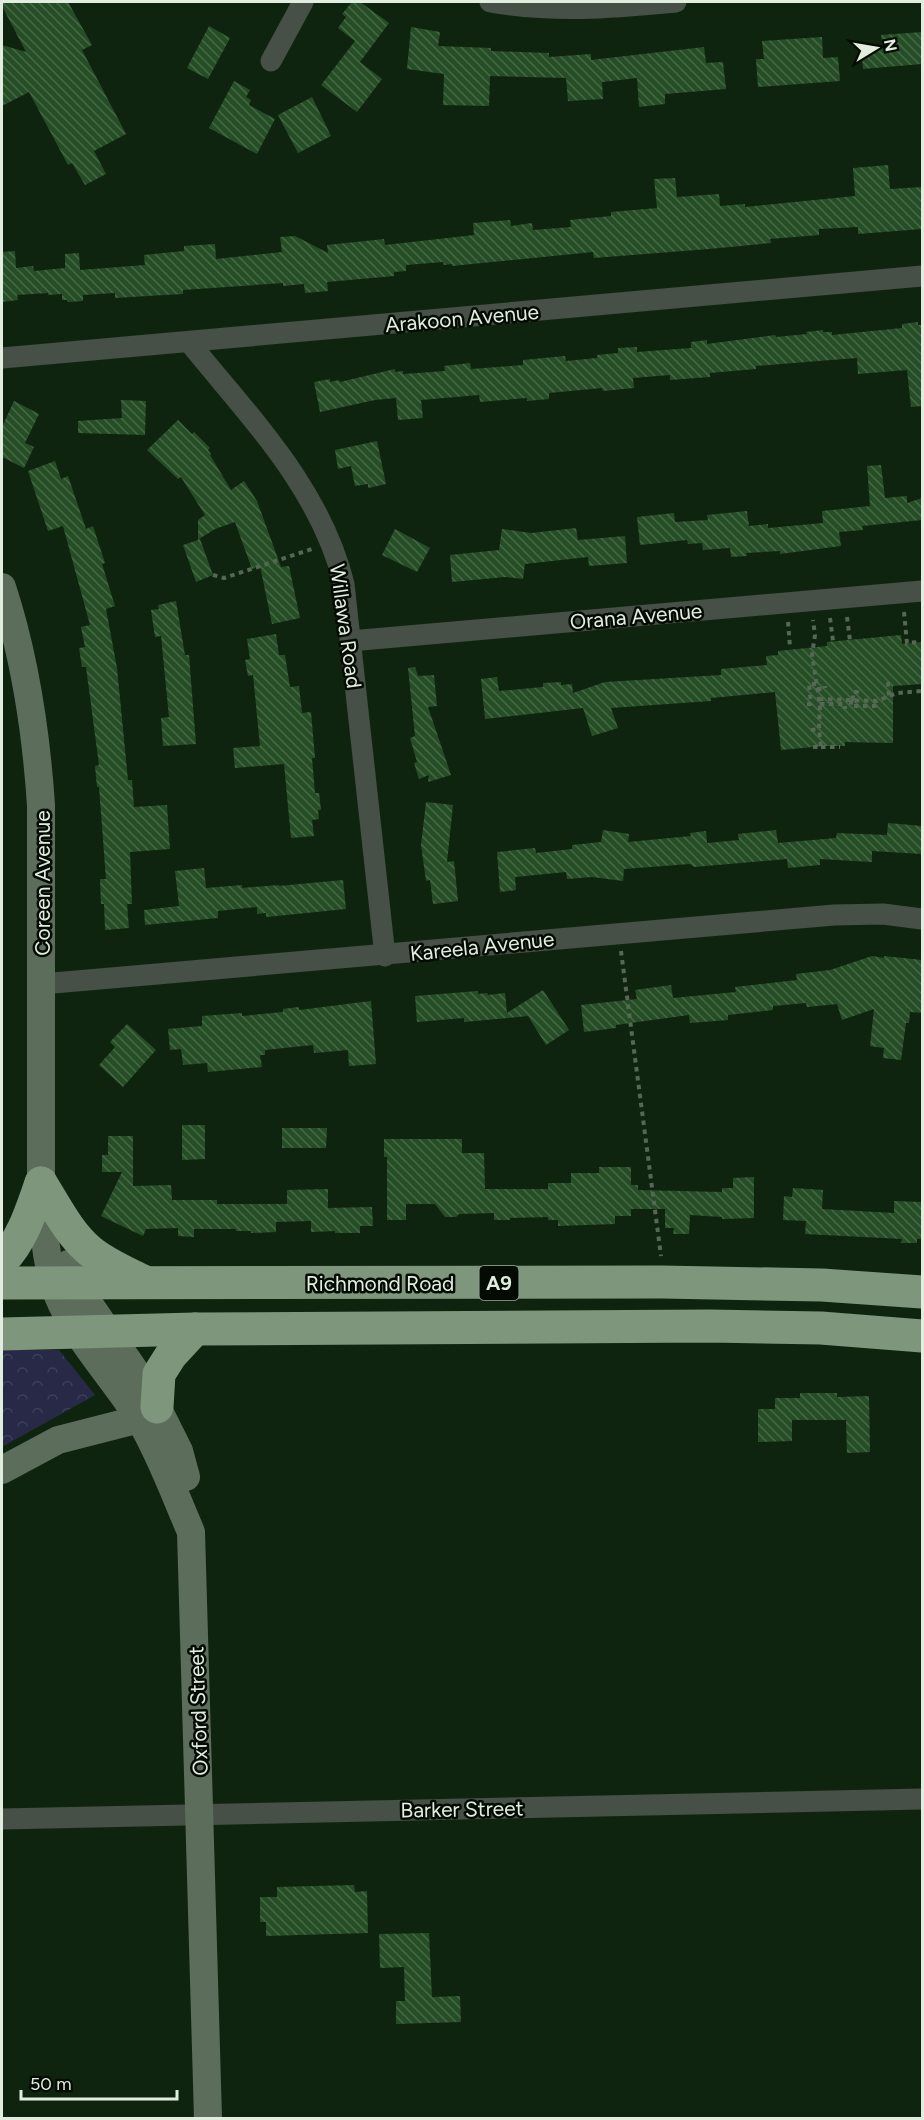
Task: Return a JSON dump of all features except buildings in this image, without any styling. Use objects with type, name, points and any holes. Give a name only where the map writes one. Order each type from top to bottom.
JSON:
[{"type":"highway","points":[[2,1261],[14,1249],[23,1232],[41,1183]]},
{"type":"highway","points":[[41,1183],[75,1235],[89,1251],[110,1265],[146,1282]]},
{"type":"highway","name":"Richmond Road","points":[[64,1282],[662,1282],[822,1285],[922,1292]]},
{"type":"highway","name":"A9","points":[[2,1283],[64,1282]]},
{"type":"highway","name":"A9","points":[[2,1334],[195,1329],[710,1326],[821,1328],[922,1336]]},
{"type":"highway","points":[[148,1413],[159,1374],[171,1355],[195,1329]]},
{"type":"street","points":[[271,61],[303,2]]},
{"type":"street","points":[[490,2],[577,10],[676,2]]},
{"type":"street","name":"Arakoon Avenue","points":[[2,358],[922,276]]},
{"type":"street","name":"Willawa Road","points":[[189,342],[288,465],[319,514],[338,559],[344,584],[351,641],[385,956]]},
{"type":"street","name":"Coreen Avenue","points":[[2,587],[27,685],[39,777],[42,833],[41,1183],[44,1240],[64,1282],[63,1306],[93,1333],[148,1413],[178,1451],[185,1474],[191,1532]]},
{"type":"street","name":"Orana Avenue","points":[[351,641],[922,591]]},
{"type":"street","name":"Kareela Avenue","points":[[42,984],[385,956],[834,915],[883,915],[922,919]]},
{"type":"street","points":[[2,1470],[58,1440],[148,1413]]},
{"type":"street","name":"Oxford Street","points":[[191,1532],[208,2118]]},
{"type":"street","name":"Barker Street","points":[[2,1819],[922,1799]]},
{"type":"path","points":[[213,575],[224,578],[319,546]]},
{"type":"path","points":[[904,611],[904,643],[918,642]]},
{"type":"path","points":[[847,616],[850,641]]},
{"type":"path","points":[[830,618],[833,641]]},
{"type":"path","points":[[813,619],[815,635],[812,655],[820,701],[821,747]]},
{"type":"path","points":[[788,622],[790,647]]},
{"type":"path","points":[[888,682],[889,696]]},
{"type":"path","points":[[807,704],[811,704],[809,684],[825,689],[825,686]]},
{"type":"path","points":[[820,701],[877,701],[889,696],[921,691],[920,684]]},
{"type":"path","points":[[857,688],[857,692],[853,692],[850,706],[875,706],[875,711]]},
{"type":"path","points":[[820,701],[845,704],[845,710]]},
{"type":"path","points":[[811,730],[819,729]]},
{"type":"path","points":[[813,747],[840,747]]},
{"type":"path","points":[[619,933],[661,1259]]},
{"type":"green space","points":[[2,1350],[59,1350],[95,1395],[2,1447]]}]
